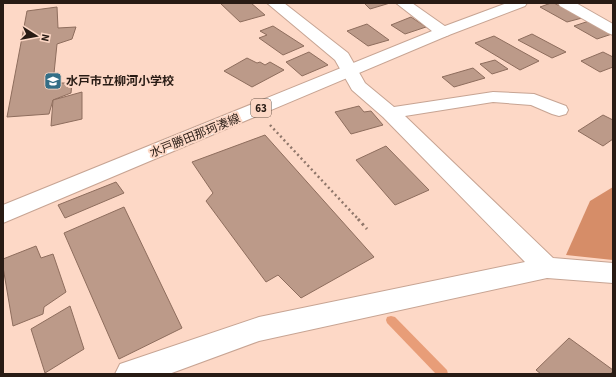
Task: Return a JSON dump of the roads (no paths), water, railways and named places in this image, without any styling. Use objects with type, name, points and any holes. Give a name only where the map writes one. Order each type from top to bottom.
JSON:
[{"type":"street","points":[[274,3],[342,57],[358,86],[390,113],[547,268]]},
{"type":"street","points":[[403,3],[443,32]]},
{"type":"street","name":"水戸勝田那珂湊線","points":[[3,214],[443,32],[520,3]]},
{"type":"street","points":[[565,3],[613,30]]},
{"type":"street","points":[[390,113],[493,97],[534,100],[559,110]]},
{"type":"street","points":[[130,374],[259,329],[547,268],[613,273]]},
{"type":"waterway","points":[[391,320],[443,374]]},
{"type":"place","name":"水戸市立柳河小学校","points":[[53,81]]}]
